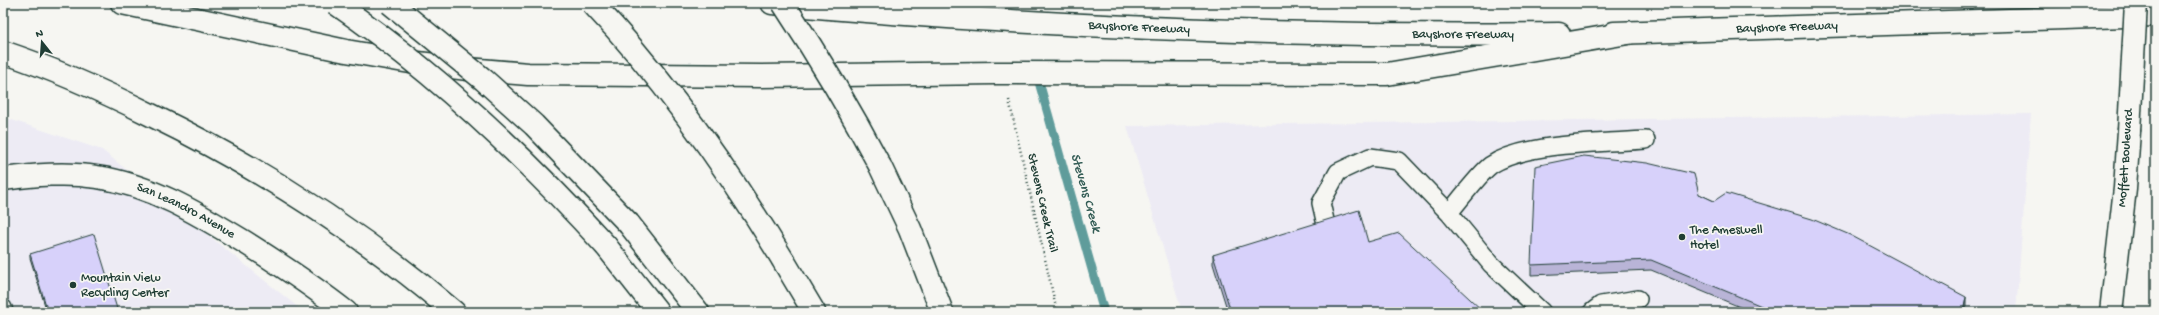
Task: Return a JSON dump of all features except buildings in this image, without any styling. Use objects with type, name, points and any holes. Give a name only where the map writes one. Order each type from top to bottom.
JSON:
[{"type":"main road","points":[[122,3],[346,51],[410,62],[528,74],[761,76],[996,73],[1387,74],[1628,33]]},
{"type":"main road","points":[[336,3],[408,56],[463,102],[557,193],[606,246],[658,312]]},
{"type":"main road","points":[[390,3],[466,64],[534,125],[629,224],[698,312]]},
{"type":"main road","points":[[592,3],[649,66],[691,120],[735,183],[814,312]]},
{"type":"main road","name":"Bayshore Freeway","points":[[772,3],[889,14],[1180,29],[1443,35],[1628,33],[2156,15]]},
{"type":"main road","points":[[783,3],[845,100],[880,166],[910,229],[942,312]]},
{"type":"main road","name":"Moffett Boulevard","points":[[2112,312],[2126,188],[2136,3]]},
{"type":"main road","points":[[3,52],[31,61],[113,96],[191,134],[263,174],[321,210],[378,250],[454,312]]},
{"type":"main road","name":"San Leandro Avenue","points":[[3,179],[63,174],[97,177],[138,186],[177,203],[217,226],[273,260],[346,312]]},
{"type":"lane","points":[[1449,213],[1490,165],[1516,155],[1552,147],[1646,140]]},
{"type":"lane","points":[[1327,229],[1321,203],[1338,172],[1370,157],[1399,161],[1449,213],[1491,264],[1542,312]]},
{"type":"lane","points":[[1592,312],[1601,305],[1638,299]]},
{"type":"lane","points":[[3,308],[4,312]]},
{"type":"path","name":"Stevens Creek Trail","points":[[1009,97],[1057,312]]},
{"type":"shaded area","points":[[2031,114],[2016,312],[1182,312],[1127,126]]},
{"type":"shaded area","points":[[3,117],[102,150],[304,312],[3,312]]},
{"type":"waterway","name":"Stevens Creek","points":[[1039,82],[1104,312]]},
{"type":"place","name":"The Ameswell Hotel","points":[[1682,237]]},
{"type":"place","name":"Mountain View Recycling Center","points":[[73,285]]}]
